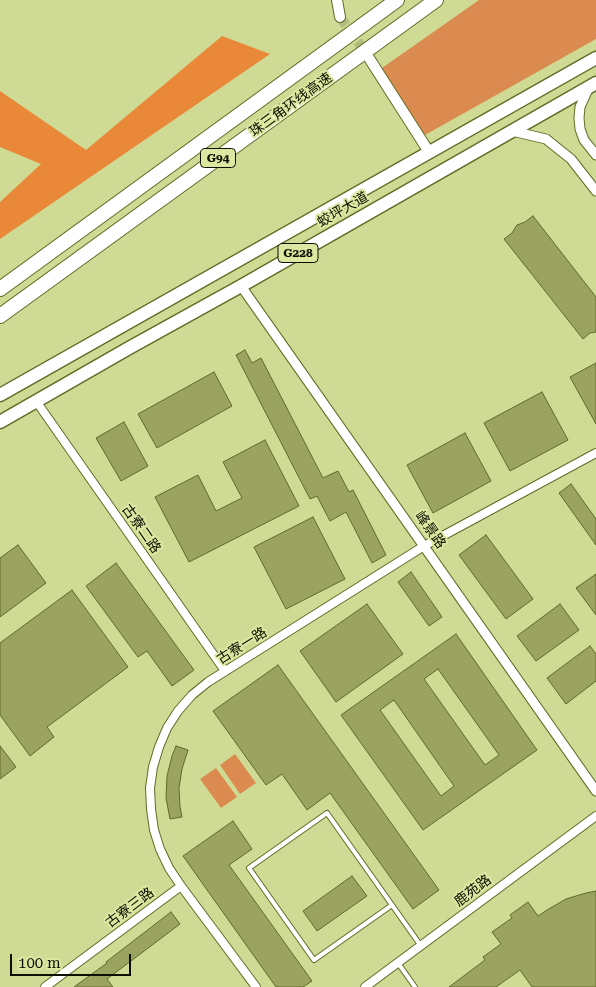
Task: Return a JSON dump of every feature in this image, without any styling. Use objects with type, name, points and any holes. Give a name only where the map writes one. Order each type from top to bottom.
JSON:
[{"type":"highway","name":"珠三角环线高速","points":[[0,289],[397,0]]},
{"type":"highway","name":"珠三角环线高速","points":[[0,316],[436,0]]},
{"type":"highway","name":"蛟坪大道","points":[[0,395],[596,58]]},
{"type":"highway","name":"蛟坪大道","points":[[0,422],[592,85]]},
{"type":"main road","points":[[337,0],[340,17]]},
{"type":"main road","points":[[369,58],[429,152]]},
{"type":"street","points":[[592,85],[580,107],[579,118],[584,140],[596,154]]},
{"type":"street","points":[[512,132],[546,139],[571,159],[596,191]]},
{"type":"street","name":"峰景路","points":[[241,286],[596,791]]},
{"type":"street","name":"古寮二路","points":[[36,401],[225,671]]},
{"type":"street","name":"古寮一路","points":[[256,987],[181,886],[160,850],[154,830],[150,788],[153,768],[167,728],[192,695],[225,671],[424,546],[596,453]]},
{"type":"street","name":"鹿苑路","points":[[365,987],[596,816]]},
{"type":"street","name":"古寮三路","points":[[45,987],[181,886]]},
{"type":"lane","points":[[392,905],[314,960],[249,868],[327,813],[421,946]]},
{"type":"lane","points":[[398,963],[415,987]]},
{"type":"shaded area","points":[[479,0],[596,0],[596,39],[425,135],[382,68]]},
{"type":"shaded area","points":[[222,36],[270,54],[0,239],[0,202],[41,164],[0,147],[0,91],[86,150]]},
{"type":"shaded area","points":[[235,754],[256,783],[240,794],[220,765]]},
{"type":"shaded area","points":[[216,768],[237,797],[221,808],[200,779]]},
{"type":"building","points":[[533,216],[596,297],[596,332],[590,333],[583,339],[504,239],[512,233],[517,225]]},
{"type":"building","points":[[245,350],[252,363],[261,358],[323,478],[338,471],[349,492],[353,490],[386,555],[372,563],[346,512],[330,521],[317,496],[310,499],[236,355]]},
{"type":"building","points":[[596,363],[596,424],[570,377]]},
{"type":"building","points":[[214,372],[232,406],[157,448],[138,414]]},
{"type":"building","points":[[542,392],[568,440],[510,471],[484,423]]},
{"type":"building","points":[[124,422],[148,466],[121,481],[96,438]]},
{"type":"building","points":[[465,433],[491,481],[433,513],[407,465]]},
{"type":"building","points":[[265,440],[299,506],[189,562],[155,497],[198,475],[216,511],[242,498],[223,462]]},
{"type":"building","points":[[571,484],[596,519],[596,545],[559,493]]},
{"type":"building","points":[[313,517],[345,579],[286,609],[254,547]]},
{"type":"building","points":[[486,535],[533,599],[506,619],[459,555]]},
{"type":"building","points":[[18,545],[46,583],[0,617],[0,558]]},
{"type":"building","points":[[116,563],[194,670],[172,686],[147,651],[138,657],[86,586]]},
{"type":"building","points":[[411,572],[442,617],[429,626],[398,582]]},
{"type":"building","points":[[596,574],[596,615],[576,588]]},
{"type":"building","points":[[72,590],[128,667],[47,727],[54,737],[30,756],[0,715],[0,643]]},
{"type":"building","points":[[367,604],[403,654],[336,702],[300,651]]},
{"type":"building","points":[[560,604],[579,630],[536,661],[517,636]]},
{"type":"building","points":[[456,634],[537,750],[423,830],[341,715]],"holes":[[[438,669],[499,755],[485,765],[424,679]],[[394,700],[454,786],[441,796],[380,710]]]},
{"type":"building","points":[[590,646],[596,654],[596,681],[566,704],[547,678]]},
{"type":"building","points":[[278,665],[439,890],[413,909],[330,793],[307,810],[282,774],[266,785],[213,711]]},
{"type":"building","points":[[0,746],[16,767],[0,779]]},
{"type":"building","points":[[176,746],[188,750],[179,788],[182,817],[170,819],[166,798],[167,776]]},
{"type":"building","points":[[233,821],[252,849],[229,865],[312,981],[303,987],[276,987],[183,856]]},
{"type":"building","points":[[352,876],[367,896],[317,931],[303,911]]},
{"type":"building","points":[[596,891],[596,987],[532,987],[520,970],[496,987],[449,987],[485,960],[483,957],[501,944],[492,932],[512,918],[510,915],[528,902],[538,916],[566,899]]},
{"type":"building","points":[[171,912],[180,924],[107,979],[113,987],[74,987],[107,963]]},
{"type":"tunnel","points":[[340,17],[369,57]]}]
